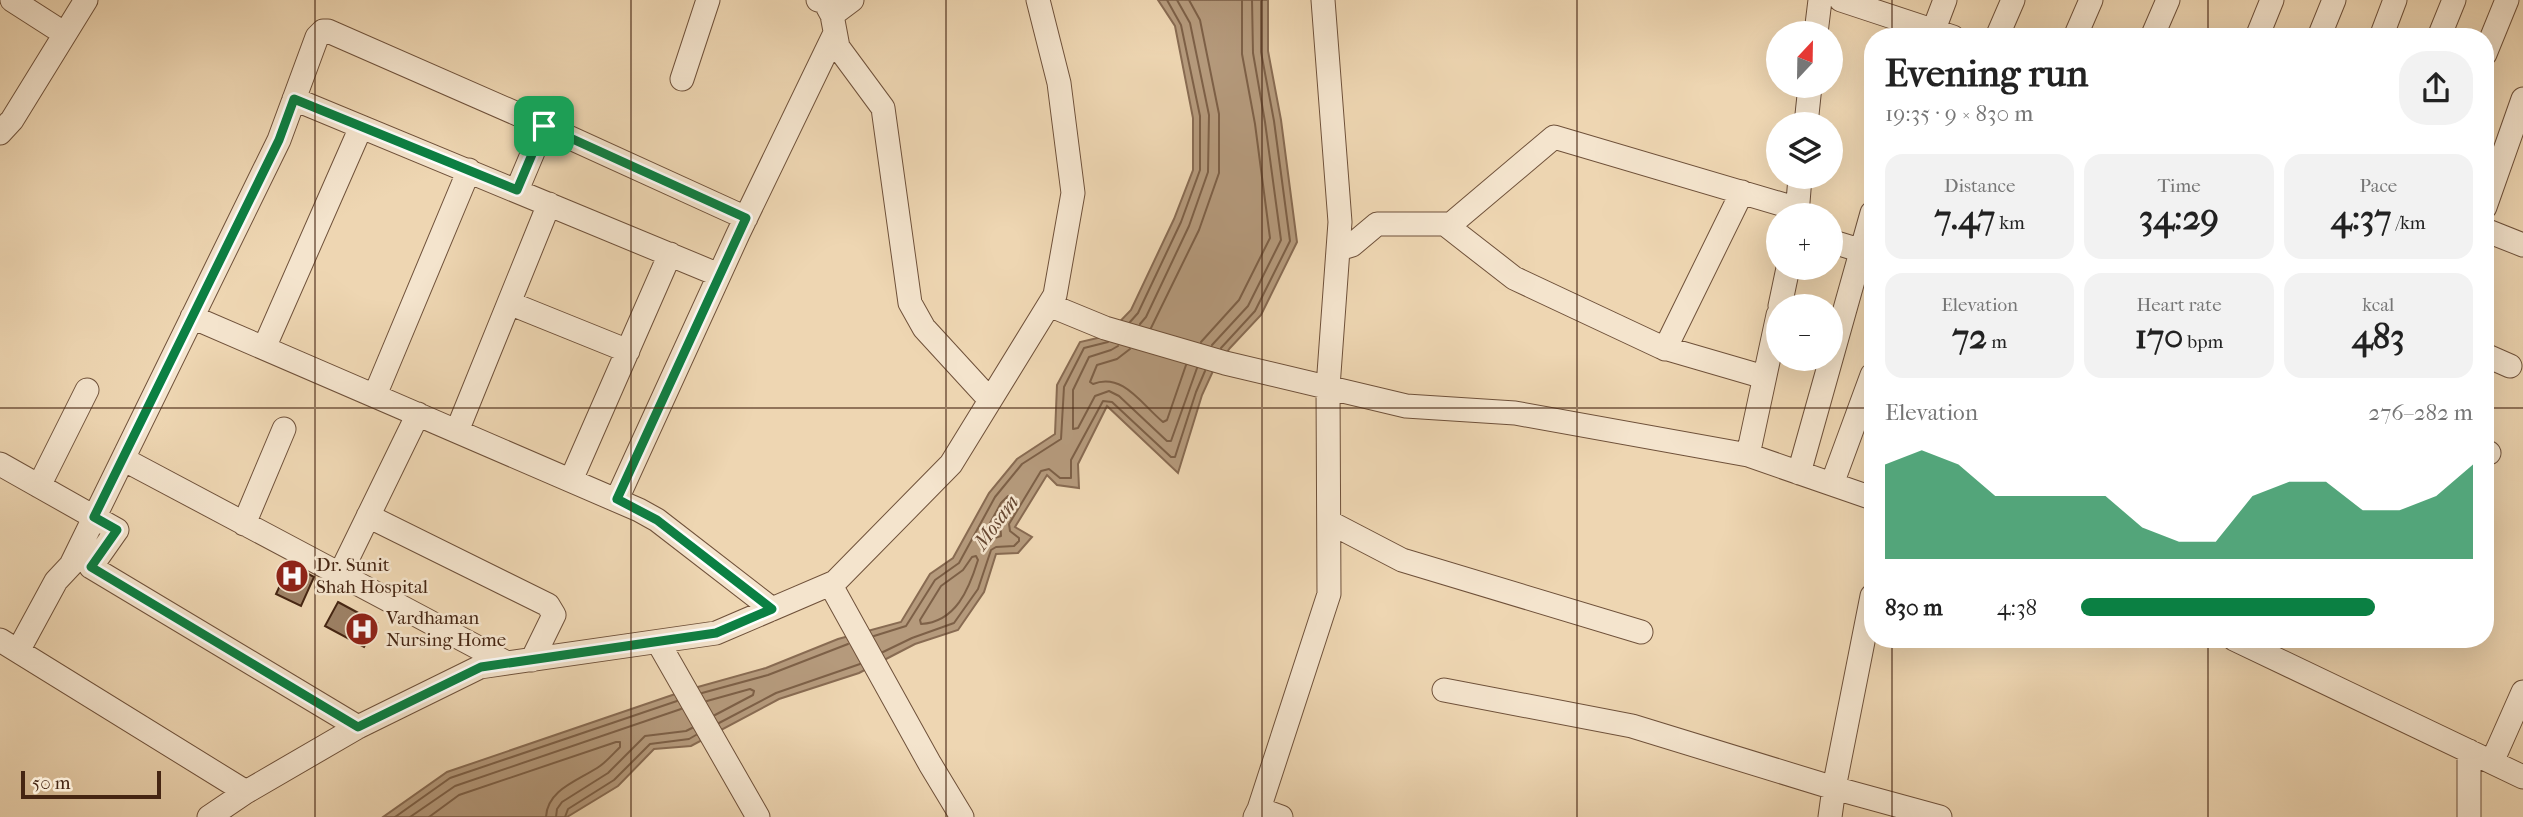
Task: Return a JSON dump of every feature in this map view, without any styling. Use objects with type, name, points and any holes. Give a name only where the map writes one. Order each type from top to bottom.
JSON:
[{"type":"street","points":[[12,0],[65,34]]},
{"type":"street","points":[[0,133],[12,120],[86,0]]},
{"type":"street","points":[[682,79],[708,0]]},
{"type":"street","points":[[617,499],[746,218],[829,16],[852,0]]},
{"type":"street","points":[[209,817],[246,792],[358,727],[481,667],[716,633],[834,586],[951,464],[1055,295],[1073,192],[1059,83],[1038,0]]},
{"type":"street","points":[[1265,814],[1329,594],[1328,387],[1340,222],[1323,0]]},
{"type":"street","points":[[1817,21],[1820,0]]},
{"type":"street","points":[[1841,0],[1922,28]]},
{"type":"street","points":[[1940,28],[1945,0]]},
{"type":"street","points":[[2001,28],[2013,0]]},
{"type":"street","points":[[2079,28],[2091,0]]},
{"type":"street","points":[[2156,28],[2168,0]]},
{"type":"street","points":[[2261,28],[2272,0]]},
{"type":"street","points":[[2323,28],[2334,0]]},
{"type":"street","points":[[2384,28],[2395,0]]},
{"type":"street","points":[[2442,28],[2454,0]]},
{"type":"street","points":[[2494,32],[2507,0]]},
{"type":"street","points":[[829,16],[838,47],[883,108],[910,303],[924,328],[990,400]]},
{"type":"street","points":[[246,792],[9,645],[71,565],[279,140],[317,37],[323,31],[328,31],[746,218]]},
{"type":"street","points":[[294,99],[719,275]]},
{"type":"street","points":[[2494,181],[2523,99]]},
{"type":"street","points":[[517,190],[544,126]]},
{"type":"street","points":[[264,348],[361,127]]},
{"type":"street","points":[[1339,249],[1352,244],[1377,224],[1451,225],[1554,136],[1772,203]]},
{"type":"street","points":[[375,395],[469,170]]},
{"type":"street","points":[[1665,349],[1742,192]]},
{"type":"street","points":[[457,430],[550,204]]},
{"type":"street","points":[[1446,225],[1514,278],[1665,349],[1765,377]]},
{"type":"street","points":[[2494,234],[2523,245]]},
{"type":"street","points":[[1843,245],[1864,251]]},
{"type":"street","points":[[571,480],[670,254]]},
{"type":"street","points":[[1799,473],[1864,262]]},
{"type":"street","points":[[509,303],[628,351]]},
{"type":"street","points":[[1049,305],[1104,328],[1225,363],[1406,406],[1515,413],[1748,456],[1864,495]]},
{"type":"street","points":[[192,317],[617,499],[657,520],[772,609]]},
{"type":"street","points":[[2494,359],[2511,366]]},
{"type":"street","points":[[1748,456],[1766,371]]},
{"type":"street","points":[[39,486],[87,390]]},
{"type":"street","points":[[1832,484],[1864,397]]},
{"type":"street","points":[[340,574],[418,414]]},
{"type":"street","points":[[244,524],[284,429]]},
{"type":"street","points":[[123,459],[507,663]]},
{"type":"street","points":[[0,464],[117,530],[91,567],[358,727]]},
{"type":"street","points":[[368,516],[548,605],[554,615],[552,623],[532,660]]},
{"type":"street","points":[[1329,522],[1402,560],[1641,632]]},
{"type":"street","points":[[834,586],[929,764],[962,817]]},
{"type":"street","points":[[1830,817],[1864,636]]},
{"type":"street","points":[[658,642],[758,817]]},
{"type":"street","points":[[2257,648],[2523,778]]},
{"type":"street","points":[[1444,690],[1632,726],[1834,788],[1940,817]]},
{"type":"street","points":[[2492,762],[2523,692]]},
{"type":"street","points":[[2469,751],[2469,817]]},
{"type":"water","name":"Mosam","points":[[1158,0],[1268,0],[1268,51],[1281,120],[1297,242],[1261,315],[1213,371],[1202,395],[1178,473],[1107,406],[1078,464],[1079,488],[1057,485],[1047,475],[1015,527],[1032,537],[1018,553],[996,554],[984,592],[958,630],[915,644],[859,673],[779,699],[691,746],[654,749],[618,786],[567,817],[383,817],[447,772],[687,690],[766,668],[838,639],[901,622],[930,574],[953,558],[989,493],[1017,459],[1055,434],[1057,385],[1080,342],[1106,336],[1131,310],[1174,219],[1193,170],[1193,118],[1175,26]]},
{"type":"building","points":[[290,564],[314,577],[301,606],[276,594]]},
{"type":"building","points":[[338,602],[377,623],[364,647],[325,626]]},
{"type":"place","name":"Dr. Sunit Shah Hospital","points":[[292,576]]},
{"type":"place","name":"Vardhaman Nursing Home","points":[[362,629]]},
{"type":"route","points":[[294,99],[517,190],[544,126],[746,218],[617,499],[657,520],[772,609],[716,633],[481,667],[358,727],[91,567],[117,530],[94,517],[279,140],[294,99]]}]
